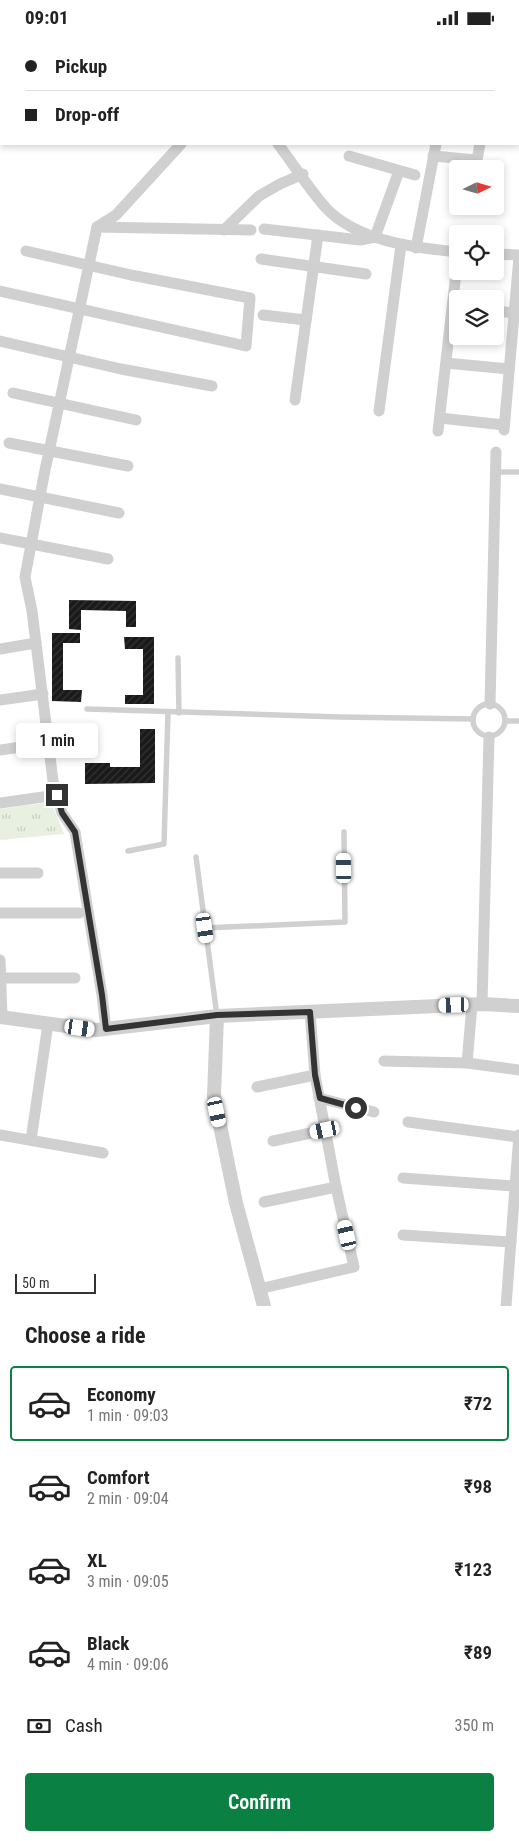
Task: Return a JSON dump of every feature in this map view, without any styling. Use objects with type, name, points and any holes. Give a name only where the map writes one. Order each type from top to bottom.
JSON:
[{"type":"street","points":[[106,1029],[75,832],[62,813],[53,781],[32,611],[25,577],[49,451],[97,227],[116,215],[180,145]]},
{"type":"street","points":[[279,145],[327,209],[349,226],[401,245],[449,252]]},
{"type":"street","points":[[416,248],[436,145]]},
{"type":"street","points":[[433,156],[477,161],[480,145]]},
{"type":"street","points":[[349,156],[416,175]]},
{"type":"street","points":[[375,237],[399,171]]},
{"type":"street","points":[[224,230],[259,196],[302,174]]},
{"type":"street","points":[[97,227],[251,230]]},
{"type":"street","points":[[264,229],[360,240],[375,237]]},
{"type":"street","points":[[296,400],[318,235]]},
{"type":"street","points":[[378,411],[401,245]]},
{"type":"street","points":[[0,291],[246,346],[250,298],[132,275],[26,251]]},
{"type":"street","points":[[440,418],[504,428],[512,368],[519,256],[504,255]]},
{"type":"street","points":[[261,259],[366,274]]},
{"type":"street","points":[[263,315],[306,320]]},
{"type":"street","points":[[0,341],[122,369],[212,386]]},
{"type":"street","points":[[438,431],[449,344]]},
{"type":"street","points":[[446,363],[512,368]]},
{"type":"street","points":[[13,393],[136,420]]},
{"type":"street","points":[[9,443],[128,466]]},
{"type":"street","points":[[490,704],[496,452]]},
{"type":"street","points":[[0,489],[119,513]]},
{"type":"street","points":[[0,538],[108,559]]},
{"type":"street","points":[[0,649],[36,643]]},
{"type":"street","points":[[0,700],[43,694]]},
{"type":"street","points":[[467,1063],[477,1004],[489,737]]},
{"type":"street","points":[[0,750],[49,743]]},
{"type":"street","points":[[0,803],[57,795]]},
{"type":"street","points":[[0,873],[38,873]]},
{"type":"street","points":[[0,913],[79,913]]},
{"type":"street","points":[[0,960],[1,1017],[96,1030],[217,1015],[477,1004],[519,1006]]},
{"type":"street","points":[[1,978],[75,978]]},
{"type":"street","points":[[259,1289],[354,1267],[336,1187],[315,1075],[310,1012]]},
{"type":"street","points":[[217,1015],[214,1096],[236,1203],[264,1306]]},
{"type":"street","points":[[31,1140],[48,1024]]},
{"type":"street","points":[[384,1061],[467,1063],[519,1070]]},
{"type":"street","points":[[257,1087],[315,1075]]},
{"type":"street","points":[[320,1098],[374,1112]]},
{"type":"street","points":[[408,1122],[518,1136],[506,1306]]},
{"type":"street","points":[[273,1141],[325,1130]]},
{"type":"street","points":[[0,1135],[103,1153]]},
{"type":"street","points":[[403,1178],[515,1186]]},
{"type":"street","points":[[264,1203],[336,1187]]},
{"type":"street","points":[[403,1235],[511,1242]]},
{"type":"lane","points":[[496,472],[519,472]]},
{"type":"lane","points":[[178,659],[179,713]]},
{"type":"lane","points":[[490,704],[500,707],[506,721],[499,734],[489,737],[478,733],[473,719],[479,707],[490,704]]},
{"type":"lane","points":[[87,709],[179,713],[473,719]]},
{"type":"lane","points":[[128,851],[164,844],[168,712]]},
{"type":"lane","points":[[506,721],[519,721]]},
{"type":"lane","points":[[205,928],[345,922],[344,832]]},
{"type":"lane","points":[[196,857],[217,1015]]},
{"type":"green space","points":[[51,802],[64,834],[0,840],[0,809]]},
{"type":"building","points":[[69,600],[136,601],[136,627],[126,627],[126,611],[81,610],[81,630],[69,629]]},
{"type":"building","points":[[52,633],[80,633],[80,643],[63,643],[63,690],[82,690],[81,702],[52,701]]},
{"type":"building","points":[[124,637],[154,637],[154,704],[125,704],[125,695],[143,695],[143,649],[125,649]]},
{"type":"building","points":[[140,729],[155,729],[155,783],[85,784],[85,763],[110,763],[110,767],[140,767]]},
{"type":"route","points":[[57,795],[62,813],[75,832],[106,1029],[217,1015],[310,1012],[315,1075],[320,1098],[356,1108]]}]
